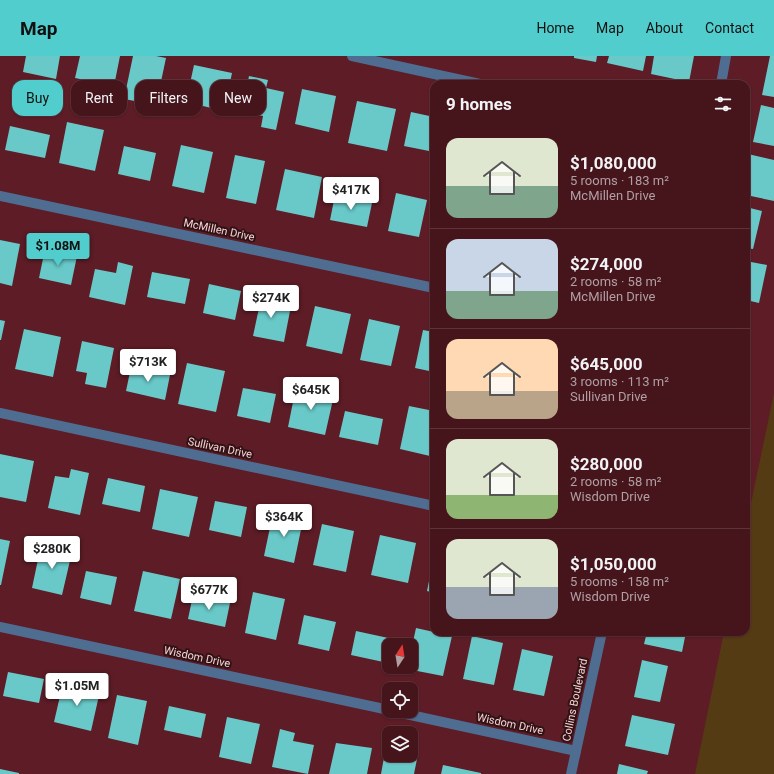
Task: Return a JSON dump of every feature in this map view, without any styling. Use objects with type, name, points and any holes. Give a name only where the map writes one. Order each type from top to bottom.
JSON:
[{"type":"street","points":[[352,56],[462,80]]},
{"type":"street","points":[[722,80],[726,56]]},
{"type":"street","name":"McMillen Drive","points":[[0,196],[430,287]]},
{"type":"street","name":"Sullivan Drive","points":[[0,413],[430,505]]},
{"type":"street","name":"Wisdom Drive","points":[[0,627],[382,709]]},
{"type":"street","name":"Collins Boulevard","points":[[571,774],[601,636]]},
{"type":"street","name":"Wisdom Drive","points":[[418,717],[576,751]]},
{"type":"shaded area","points":[[774,393],[774,774],[695,774],[723,636],[750,636],[750,508]]},
{"type":"building","points":[[26,56],[60,56],[56,79],[23,72]]},
{"type":"building","points":[[80,56],[120,56],[115,80],[85,80],[75,78]]},
{"type":"building","points":[[133,56],[156,56],[166,58],[161,80],[135,80],[135,101],[127,100],[127,85]]},
{"type":"building","points":[[574,56],[597,56],[596,62],[574,58]]},
{"type":"building","points":[[609,56],[646,56],[643,71],[607,63]]},
{"type":"building","points":[[654,56],[694,56],[689,80],[680,80],[651,74]]},
{"type":"building","points":[[770,56],[774,56],[774,97],[762,95]]},
{"type":"building","points":[[194,65],[232,73],[231,80],[210,80],[210,108],[202,106],[202,80],[191,80]]},
{"type":"building","points":[[249,76],[268,80],[266,88],[266,80],[248,80]]},
{"type":"building","points":[[266,88],[284,92],[276,130],[261,127],[263,116],[266,116]]},
{"type":"building","points":[[302,89],[336,96],[329,132],[295,124]]},
{"type":"building","points":[[357,101],[396,109],[387,151],[348,143]]},
{"type":"building","points":[[761,105],[774,108],[774,146],[753,142]]},
{"type":"building","points":[[411,112],[430,116],[430,151],[404,146]]},
{"type":"building","points":[[67,122],[104,130],[95,171],[59,163]]},
{"type":"building","points":[[10,126],[50,135],[45,158],[5,150]]},
{"type":"building","points":[[181,145],[213,152],[204,193],[172,186]]},
{"type":"building","points":[[124,146],[156,153],[150,181],[118,174]]},
{"type":"building","points":[[750,154],[774,160],[774,201],[750,196]]},
{"type":"building","points":[[235,155],[265,161],[256,204],[226,198]]},
{"type":"building","points":[[285,169],[322,177],[314,218],[276,210]]},
{"type":"building","points":[[396,193],[427,200],[419,237],[388,231]]},
{"type":"building","points":[[335,195],[372,203],[367,227],[330,220]]},
{"type":"building","points":[[750,208],[762,211],[753,249],[750,249]]},
{"type":"building","points":[[0,240],[20,244],[12,286],[0,283]]},
{"type":"building","points":[[45,249],[77,256],[71,285],[39,278]]},
{"type":"building","points":[[118,262],[133,266],[125,305],[89,297],[95,269],[116,273]]},
{"type":"building","points":[[750,262],[767,265],[759,303],[750,301]]},
{"type":"building","points":[[152,272],[190,279],[185,304],[147,297]]},
{"type":"building","points":[[209,284],[241,291],[235,320],[203,313]]},
{"type":"building","points":[[262,294],[282,298],[279,309],[290,311],[284,342],[253,336]]},
{"type":"building","points":[[315,306],[351,314],[342,354],[306,346]]},
{"type":"building","points":[[369,319],[400,326],[391,366],[360,360]]},
{"type":"building","points":[[0,320],[5,321],[1,340],[0,340]]},
{"type":"building","points":[[24,329],[61,337],[53,377],[15,369]]},
{"type":"building","points":[[423,330],[430,331],[430,371],[415,368]]},
{"type":"building","points":[[82,341],[114,348],[106,388],[85,384],[87,373],[76,371]]},
{"type":"building","points":[[187,363],[225,371],[216,412],[178,404]]},
{"type":"building","points":[[131,367],[170,375],[165,400],[126,391]]},
{"type":"building","points":[[296,387],[334,395],[325,435],[288,427]]},
{"type":"building","points":[[243,388],[276,394],[270,423],[237,416]]},
{"type":"building","points":[[409,406],[430,410],[430,456],[400,449]]},
{"type":"building","points":[[345,411],[383,419],[378,445],[339,437]]},
{"type":"building","points":[[0,454],[34,461],[26,502],[0,497]]},
{"type":"building","points":[[71,469],[89,473],[80,515],[48,508],[55,476],[69,478]]},
{"type":"building","points":[[108,478],[145,486],[140,512],[102,504]]},
{"type":"building","points":[[160,489],[198,497],[189,537],[152,529]]},
{"type":"building","points":[[215,501],[247,507],[241,537],[209,530]]},
{"type":"building","points":[[273,513],[303,520],[294,563],[264,556]]},
{"type":"building","points":[[322,524],[354,531],[346,572],[313,565]]},
{"type":"building","points":[[380,535],[416,543],[408,583],[371,575]]},
{"type":"building","points":[[0,539],[10,541],[1,585],[0,585]]},
{"type":"building","points":[[41,545],[72,552],[62,595],[32,588]]},
{"type":"building","points":[[86,571],[117,577],[111,605],[80,598]]},
{"type":"building","points":[[143,571],[180,579],[171,619],[134,611]]},
{"type":"building","points":[[430,576],[430,592],[427,591]]},
{"type":"building","points":[[253,592],[285,599],[276,640],[245,633]]},
{"type":"building","points":[[193,595],[230,603],[225,627],[188,619]]},
{"type":"building","points":[[304,615],[336,622],[329,651],[298,644]]},
{"type":"building","points":[[416,628],[430,631],[430,636],[452,636],[443,676],[418,671],[418,638],[414,638]]},
{"type":"building","points":[[356,631],[388,638],[382,638],[382,662],[351,655]]},
{"type":"building","points":[[472,636],[503,643],[494,685],[463,679]]},
{"type":"building","points":[[646,636],[685,636],[682,652],[644,644]]},
{"type":"building","points":[[522,649],[553,656],[544,696],[513,690]]},
{"type":"building","points":[[642,660],[668,666],[660,702],[634,697]]},
{"type":"building","points":[[8,672],[44,679],[39,703],[3,696]]},
{"type":"building","points":[[63,683],[100,691],[91,731],[54,722]]},
{"type":"building","points":[[117,695],[147,701],[138,745],[108,738]]},
{"type":"building","points":[[169,706],[206,714],[201,738],[164,730]]},
{"type":"building","points":[[632,715],[675,724],[668,755],[625,746]]},
{"type":"building","points":[[227,717],[260,724],[251,764],[219,757]]},
{"type":"building","points":[[280,729],[295,733],[293,741],[314,745],[308,774],[272,767]]},
{"type":"building","points":[[336,743],[372,748],[367,774],[329,774]]},
{"type":"building","points":[[383,762],[416,762],[414,774],[381,774]]},
{"type":"building","points":[[619,764],[648,771],[647,774],[617,774]]},
{"type":"building","points":[[443,765],[481,773],[481,774],[441,774]]},
{"type":"building","points":[[0,769],[19,773],[19,774],[0,774]]}]
